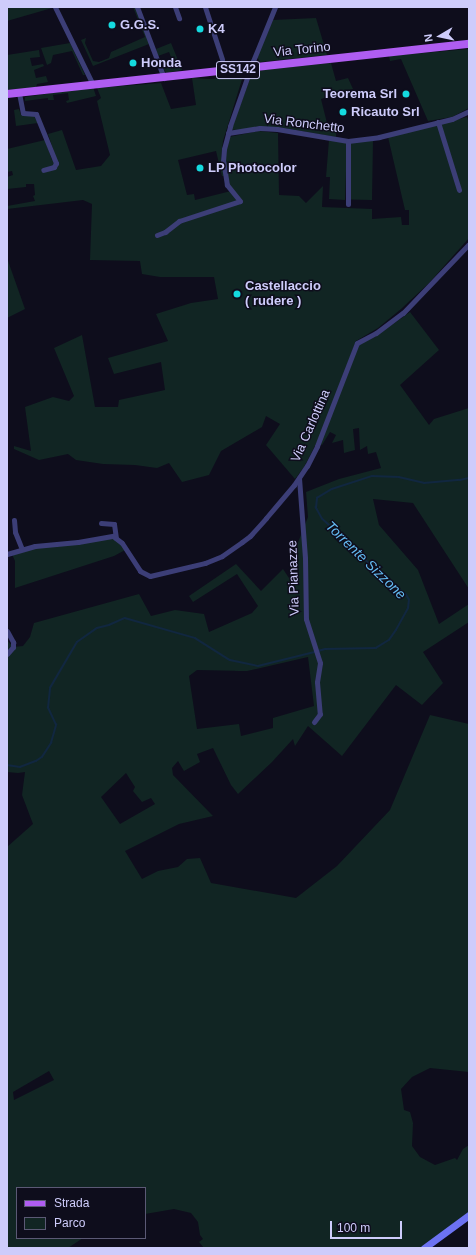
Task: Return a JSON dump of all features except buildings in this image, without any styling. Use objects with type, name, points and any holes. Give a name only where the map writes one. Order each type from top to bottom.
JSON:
[{"type":"main road","name":"Via Torino","points":[[7,94],[469,44]]},
{"type":"street","points":[[55,7],[93,85]]},
{"type":"street","points":[[137,7],[164,78]]},
{"type":"street","points":[[175,7],[179,18]]},
{"type":"street","points":[[205,7],[222,59]]},
{"type":"street","points":[[157,235],[165,232],[179,221],[240,202],[227,185],[223,161],[228,133],[275,7]]},
{"type":"street","points":[[19,93],[23,113],[36,114],[56,163],[54,167],[43,170]]},
{"type":"street","name":"Via Ronchetto","points":[[228,133],[260,128],[277,129],[348,140],[379,137],[462,116],[469,111]]},
{"type":"street","points":[[438,122],[459,190]]},
{"type":"street","points":[[348,140],[348,204]]},
{"type":"street","name":"Via Carlottina","points":[[101,523],[114,524],[116,538],[129,553],[140,571],[150,576],[205,563],[222,556],[250,536],[299,477],[317,446],[357,343],[376,333],[403,313],[469,244]]},
{"type":"street","name":"Via Pianazze","points":[[299,477],[305,558],[306,619],[316,646],[320,663],[317,682],[320,714],[314,722]]},
{"type":"street","points":[[14,520],[15,532],[22,549]]},
{"type":"street","points":[[7,554],[41,545],[78,542],[106,536],[116,538]]},
{"type":"street","points":[[7,631],[13,642],[13,648],[7,654]]},
{"type":"street","points":[[424,1248],[469,1215]]},
{"type":"green space","points":[[7,7],[52,7],[52,8],[7,21]]},
{"type":"green space","points":[[133,7],[136,7],[149,44],[93,66],[81,40],[86,38],[85,43],[93,61],[99,62],[109,58],[111,52],[145,37]]},
{"type":"green space","points":[[316,18],[327,55],[260,62],[257,57],[273,20]]},
{"type":"green space","points":[[70,43],[85,75],[83,75],[72,51],[53,55],[51,63],[47,65],[41,48]]},
{"type":"green space","points":[[171,43],[182,70],[166,73],[162,66],[173,62],[169,52],[158,56],[156,49]]},
{"type":"green space","points":[[469,49],[469,108],[452,117],[428,121],[401,59],[390,61],[389,56]]},
{"type":"green space","points":[[39,50],[40,57],[30,58],[32,66],[43,64],[44,66],[34,70],[36,78],[46,76],[48,82],[37,84],[36,87],[7,90],[7,55]]},
{"type":"green space","points":[[331,63],[336,81],[348,78],[353,89],[321,99],[329,131],[336,131],[336,137],[278,127],[231,130],[253,71]]},
{"type":"green space","points":[[243,76],[223,141],[221,161],[224,176],[222,176],[216,151],[178,160],[187,195],[194,194],[195,200],[231,191],[225,161],[229,137],[259,131],[278,133],[279,195],[299,196],[306,203],[323,186],[322,207],[372,209],[372,219],[401,217],[402,225],[409,225],[409,210],[405,210],[388,137],[437,124],[460,186],[441,124],[467,117],[469,123],[469,238],[429,283],[401,309],[378,328],[356,341],[320,436],[304,467],[295,479],[266,445],[280,424],[266,416],[262,427],[221,451],[209,475],[182,482],[169,463],[157,468],[135,465],[103,464],[76,460],[68,454],[39,460],[14,449],[14,446],[31,451],[25,407],[53,397],[69,401],[74,396],[54,348],[82,335],[95,407],[118,407],[119,400],[165,390],[161,362],[114,374],[108,358],[168,341],[156,314],[191,303],[218,299],[214,277],[160,277],[142,274],[140,261],[90,260],[92,204],[83,200],[7,209],[7,206],[35,201],[33,196],[35,195],[34,184],[26,184],[26,187],[7,189],[7,177],[13,175],[12,171],[7,172],[7,149],[45,140],[52,160],[56,158],[48,134],[62,130],[76,170],[101,166],[110,155],[97,101],[101,98],[97,88],[161,83],[171,109],[196,105],[192,78],[211,79]]},
{"type":"green space","points":[[93,87],[96,96],[67,103],[66,101],[69,100],[68,93],[53,95],[54,100],[48,100],[48,98],[25,101],[25,97]]},
{"type":"green space","points":[[19,109],[21,115],[34,116],[38,123],[16,126],[14,110]]},
{"type":"green space","points":[[329,140],[347,143],[345,200],[329,199],[330,177],[326,177]]},
{"type":"green space","points":[[351,141],[373,141],[372,200],[350,200]]},
{"type":"green space","points":[[7,258],[25,309],[7,318]]},
{"type":"green space","points":[[410,312],[439,350],[400,385],[429,425],[434,419],[469,408],[469,589],[413,503],[373,499],[379,525],[418,570],[439,624],[469,604],[469,622],[423,652],[443,683],[422,705],[396,685],[342,756],[308,726],[295,746],[293,739],[272,762],[238,794],[231,785],[213,748],[197,754],[200,762],[184,771],[178,761],[172,768],[173,775],[213,816],[179,824],[125,851],[142,879],[158,871],[178,867],[187,859],[200,858],[211,883],[296,898],[337,866],[390,810],[430,715],[469,724],[469,1072],[430,1068],[412,1077],[401,1089],[404,1110],[410,1112],[413,1123],[412,1146],[420,1157],[435,1165],[455,1158],[457,1160],[463,1149],[469,1145],[469,1212],[421,1248],[204,1248],[199,1242],[203,1239],[200,1235],[198,1222],[191,1213],[174,1209],[146,1214],[146,1187],[16,1187],[16,1239],[82,1239],[68,1248],[7,1248],[7,847],[33,824],[22,795],[25,772],[7,772],[7,640],[13,647],[23,646],[30,637],[34,623],[139,594],[151,616],[175,610],[204,614],[209,632],[252,613],[258,606],[237,574],[193,602],[189,596],[236,564],[261,591],[283,569],[289,578],[297,568],[297,545],[308,517],[306,492],[339,479],[381,468],[376,452],[368,454],[367,446],[360,450],[359,428],[353,429],[355,450],[344,453],[343,440],[332,443],[336,435],[330,432],[322,445],[319,444],[358,345],[375,337]],"holes":[[[308,657],[314,706],[273,718],[273,728],[241,736],[239,724],[197,729],[189,676],[197,670],[247,671]],[[126,773],[135,787],[133,791],[142,802],[151,798],[155,804],[120,824],[101,797]],[[49,1071],[54,1080],[14,1100],[13,1092]]]},
{"type":"green space","points":[[113,536],[127,549],[114,556],[15,588],[15,561],[11,552]]},
{"type":"waterway","name":"Torrente Sizzone","points":[[318,651],[325,649],[376,648],[389,640],[396,630],[408,608],[409,600],[406,595],[377,573],[357,551],[322,519],[316,508],[317,498],[332,489],[372,476],[399,477],[424,483],[469,478]]},
{"type":"waterway","name":"Torrente Sizzone","points":[[7,765],[20,767],[42,757],[51,743],[56,725],[48,708],[50,688],[77,642],[97,628],[109,625],[125,618],[195,638],[230,660],[258,666],[315,652]]},
{"type":"place","name":"G.G.S.","points":[[112,25]]},
{"type":"place","name":"K4","points":[[200,29]]},
{"type":"place","name":"Honda","points":[[133,63]]},
{"type":"place","name":"Teorema Srl","points":[[406,94]]},
{"type":"place","name":"Ricauto Srl","points":[[343,112]]},
{"type":"place","name":"LP Photocolor","points":[[200,168]]},
{"type":"place","name":"Castellaccio ( rudere )","points":[[237,294]]}]
